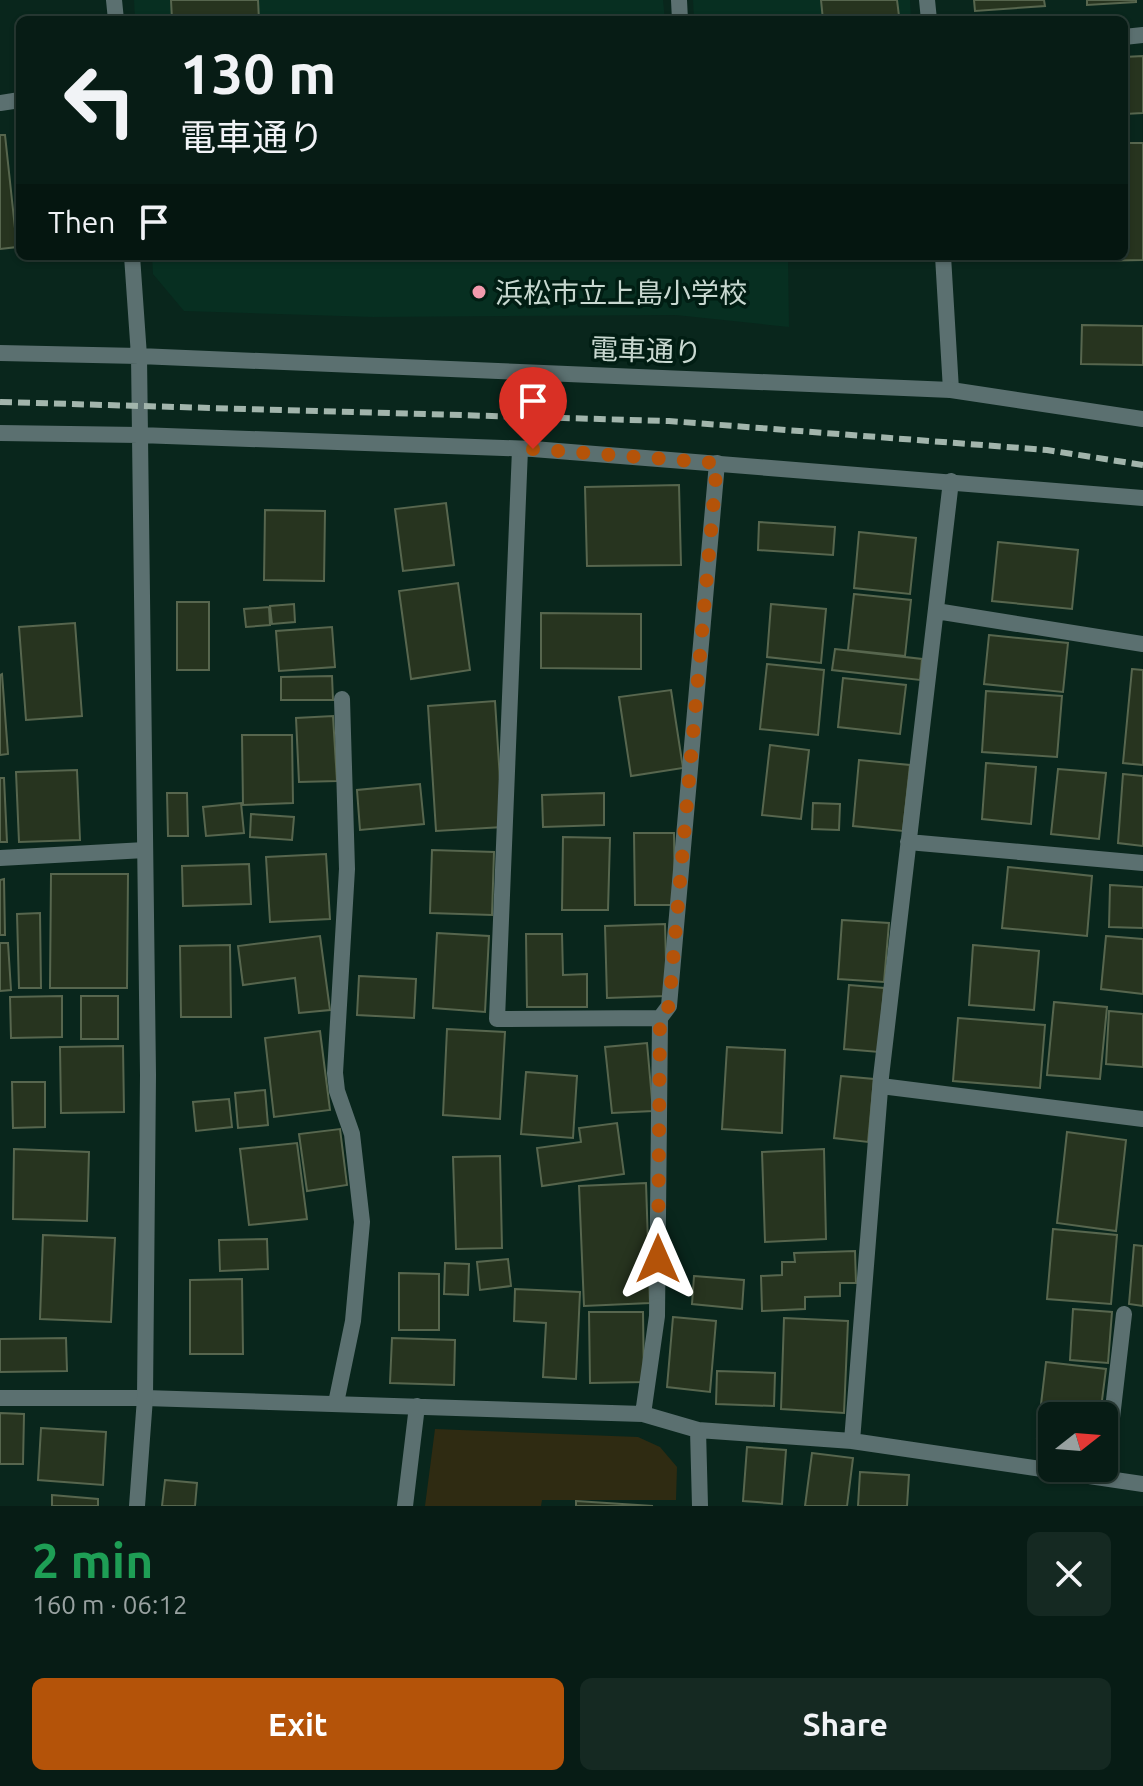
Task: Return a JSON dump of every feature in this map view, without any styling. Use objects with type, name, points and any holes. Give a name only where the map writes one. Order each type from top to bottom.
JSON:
[{"type":"street","points":[[132,260],[139,356],[148,1075],[145,1398],[137,1506]]},
{"type":"street","points":[[943,260],[951,390]]},
{"type":"street","name":"電車通り","points":[[0,353],[139,356],[951,390],[1143,419]]},
{"type":"street","points":[[0,433],[520,449],[1143,498]]},
{"type":"street","points":[[520,449],[497,1019],[660,1018]]},
{"type":"street","points":[[643,1414],[657,1316],[660,1018],[669,1006],[717,463]]},
{"type":"street","points":[[852,1441],[881,1086],[951,481]]},
{"type":"street","points":[[936,611],[1143,644]]},
{"type":"street","points":[[336,1403],[353,1321],[362,1222],[352,1134],[337,1091],[335,1073],[347,869],[342,699]]},
{"type":"street","points":[[908,842],[1143,863]]},
{"type":"street","points":[[0,858],[145,850]]},
{"type":"street","points":[[881,1086],[1143,1119]]},
{"type":"street","points":[[1114,1402],[1124,1314]]},
{"type":"street","points":[[0,1398],[145,1398],[643,1414],[698,1430],[852,1441],[1038,1468]]},
{"type":"street","points":[[405,1506],[417,1406]]},
{"type":"street","points":[[698,1430],[700,1506]]},
{"type":"street","points":[[1118,1480],[1143,1484]]},
{"type":"shaded area","points":[[134,0],[663,0],[665,16],[135,16]]},
{"type":"shaded area","points":[[693,0],[910,0],[911,16],[694,16]]},
{"type":"shaded area","name":"浜松市立上島小学校","points":[[152,260],[788,260],[789,327],[676,315],[373,317],[184,311],[153,274]]},
{"type":"shaded area","points":[[435,1429],[638,1437],[660,1447],[677,1467],[676,1500],[542,1500],[541,1506],[425,1506]]},
{"type":"building","points":[[171,0],[258,0],[259,16],[172,16]]},
{"type":"building","points":[[821,0],[897,0],[899,16],[823,16]]},
{"type":"building","points":[[974,0],[1044,0],[1045,6],[975,11]]},
{"type":"building","points":[[1087,0],[1136,0],[1136,2],[1087,5]]},
{"type":"building","points":[[1143,56],[1143,113],[1128,114],[1128,57]]},
{"type":"building","points":[[0,135],[5,135],[16,247],[0,249]]},
{"type":"building","points":[[1128,143],[1143,143],[1143,260],[1094,261],[1128,260]]},
{"type":"building","points":[[1082,325],[1143,326],[1143,365],[1081,364]]},
{"type":"building","points":[[679,485],[681,565],[587,566],[585,487]]},
{"type":"building","points":[[446,503],[454,565],[403,571],[395,509]]},
{"type":"building","points":[[265,510],[325,511],[324,581],[264,580]]},
{"type":"building","points":[[759,522],[835,527],[833,555],[758,550]]},
{"type":"building","points":[[859,532],[916,538],[910,594],[854,588]]},
{"type":"building","points":[[998,542],[1078,550],[1072,609],[992,601]]},
{"type":"building","points":[[458,583],[470,670],[411,679],[399,591]]},
{"type":"building","points":[[854,594],[911,600],[905,656],[848,650]]},
{"type":"building","points":[[177,602],[209,602],[209,670],[177,670]]},
{"type":"building","points":[[294,604],[295,622],[272,624],[270,606]]},
{"type":"building","points":[[771,604],[826,609],[821,663],[767,657]]},
{"type":"building","points":[[269,607],[270,625],[246,627],[244,609]]},
{"type":"building","points":[[541,613],[641,614],[641,669],[541,668]]},
{"type":"building","points":[[75,623],[82,716],[26,720],[19,627]]},
{"type":"building","points":[[332,627],[335,667],[279,671],[276,631]]},
{"type":"building","points":[[989,635],[1068,643],[1063,692],[984,684]]},
{"type":"building","points":[[835,649],[922,659],[920,680],[832,670]]},
{"type":"building","points":[[767,664],[824,670],[818,735],[760,729]]},
{"type":"building","points":[[1132,669],[1143,670],[1143,765],[1123,763]]},
{"type":"building","points":[[0,675],[8,754],[0,755]]},
{"type":"building","points":[[332,676],[333,700],[281,700],[281,677]]},
{"type":"building","points":[[843,678],[906,685],[900,734],[838,727]]},
{"type":"building","points":[[671,690],[683,768],[631,776],[619,697]]},
{"type":"building","points":[[986,691],[1062,696],[1057,757],[982,752]]},
{"type":"building","points":[[495,701],[503,827],[436,831],[428,706]]},
{"type":"building","points":[[333,716],[337,781],[299,782],[296,718]]},
{"type":"building","points":[[242,735],[292,735],[293,803],[243,805]]},
{"type":"building","points":[[770,745],[809,750],[801,819],[762,815]]},
{"type":"building","points":[[859,760],[910,765],[903,831],[853,826]]},
{"type":"building","points":[[986,763],[1036,767],[1031,824],[982,819]]},
{"type":"building","points":[[1058,769],[1106,773],[1099,839],[1051,834]]},
{"type":"building","points":[[77,770],[80,840],[19,842],[16,772]]},
{"type":"building","points":[[1123,774],[1143,776],[1143,846],[1118,843]]},
{"type":"building","points":[[0,778],[4,778],[7,842],[0,842]]},
{"type":"building","points":[[420,784],[424,824],[360,830],[357,790]]},
{"type":"building","points":[[167,793],[187,793],[188,836],[168,836]]},
{"type":"building","points":[[604,793],[604,825],[543,827],[542,795]]},
{"type":"building","points":[[241,803],[244,833],[206,836],[203,807]]},
{"type":"building","points":[[813,803],[840,804],[839,830],[812,829]]},
{"type":"building","points":[[251,814],[294,817],[292,840],[250,837]]},
{"type":"building","points":[[634,833],[674,833],[675,905],[635,905]]},
{"type":"building","points":[[563,837],[610,838],[608,910],[562,910]]},
{"type":"building","points":[[432,850],[494,852],[492,915],[430,913]]},
{"type":"building","points":[[326,854],[330,919],[270,922],[266,857]]},
{"type":"building","points":[[249,864],[251,904],[183,906],[182,866]]},
{"type":"building","points":[[1008,867],[1092,876],[1087,936],[1002,928]]},
{"type":"building","points":[[51,874],[128,874],[127,988],[50,988]]},
{"type":"building","points":[[4,879],[5,935],[0,935],[0,880]]},
{"type":"building","points":[[1110,885],[1143,887],[1143,928],[1109,927]]},
{"type":"building","points":[[40,913],[41,988],[19,988],[17,914]]},
{"type":"building","points":[[842,920],[889,923],[884,982],[838,979]]},
{"type":"building","points":[[665,924],[667,996],[607,998],[605,926]]},
{"type":"building","points":[[437,933],[489,936],[485,1012],[433,1008]]},
{"type":"building","points":[[526,934],[562,934],[563,975],[587,974],[587,1007],[527,1007]]},
{"type":"building","points":[[320,936],[330,1010],[299,1013],[295,978],[243,985],[238,946]]},
{"type":"building","points":[[1106,936],[1143,939],[1143,994],[1101,989]]},
{"type":"building","points":[[0,943],[8,943],[11,990],[0,991]]},
{"type":"building","points":[[230,945],[231,1017],[181,1017],[180,946]]},
{"type":"building","points":[[973,945],[1039,951],[1034,1010],[969,1005]]},
{"type":"building","points":[[359,976],[416,979],[414,1018],[357,1015]]},
{"type":"building","points":[[849,985],[884,988],[879,1052],[844,1049]]},
{"type":"building","points":[[62,996],[62,1037],[11,1038],[10,997]]},
{"type":"building","points":[[81,996],[118,996],[118,1039],[81,1039]]},
{"type":"building","points":[[1054,1002],[1107,1007],[1100,1079],[1047,1075]]},
{"type":"building","points":[[1109,1011],[1143,1014],[1143,1067],[1106,1064]]},
{"type":"building","points":[[958,1018],[1045,1025],[1040,1088],[953,1081]]},
{"type":"building","points":[[447,1029],[505,1032],[500,1119],[443,1115]]},
{"type":"building","points":[[320,1031],[330,1110],[274,1117],[265,1038]]},
{"type":"building","points":[[647,1043],[653,1111],[612,1113],[605,1047]]},
{"type":"building","points":[[123,1046],[124,1112],[61,1113],[60,1047]]},
{"type":"building","points":[[727,1047],[785,1050],[782,1133],[722,1129]]},
{"type":"building","points":[[526,1072],[577,1076],[573,1138],[521,1134]]},
{"type":"building","points":[[841,1076],[874,1079],[868,1142],[834,1138]]},
{"type":"building","points":[[12,1082],[45,1082],[45,1127],[13,1128]]},
{"type":"building","points":[[265,1090],[268,1125],[238,1128],[235,1093]]},
{"type":"building","points":[[229,1099],[232,1127],[196,1131],[193,1102]]},
{"type":"building","points":[[617,1123],[624,1174],[542,1186],[537,1148],[581,1142],[579,1128]]},
{"type":"building","points":[[340,1129],[347,1185],[307,1191],[299,1134]]},
{"type":"building","points":[[1067,1132],[1126,1140],[1116,1231],[1057,1223]]},
{"type":"building","points":[[297,1143],[307,1219],[249,1225],[240,1149]]},
{"type":"building","points":[[14,1149],[89,1152],[87,1221],[13,1219]]},
{"type":"building","points":[[824,1149],[826,1239],[765,1242],[762,1152]]},
{"type":"building","points":[[500,1156],[502,1248],[456,1249],[453,1157]]},
{"type":"building","points":[[646,1183],[650,1303],[584,1306],[579,1186]]},
{"type":"building","points":[[1053,1229],[1117,1235],[1111,1304],[1047,1299]]},
{"type":"building","points":[[43,1235],[115,1238],[111,1322],[40,1319]]},
{"type":"building","points":[[267,1239],[268,1269],[220,1271],[219,1240]]},
{"type":"building","points":[[1134,1245],[1143,1246],[1143,1306],[1129,1304]]},
{"type":"building","points":[[855,1251],[856,1283],[840,1283],[840,1296],[805,1297],[805,1309],[762,1311],[761,1276],[782,1275],[782,1262],[795,1262],[794,1253]]},
{"type":"building","points":[[508,1259],[511,1286],[480,1290],[477,1262]]},
{"type":"building","points":[[445,1263],[469,1264],[468,1295],[444,1294]]},
{"type":"building","points":[[399,1273],[439,1274],[439,1330],[399,1330]]},
{"type":"building","points":[[694,1276],[744,1280],[742,1309],[692,1304]]},
{"type":"building","points":[[242,1279],[243,1354],[190,1354],[190,1280]]},
{"type":"building","points":[[515,1289],[580,1292],[576,1379],[543,1377],[546,1323],[514,1321]]},
{"type":"building","points":[[1073,1309],[1112,1312],[1108,1363],[1070,1360]]},
{"type":"building","points":[[589,1312],[643,1312],[644,1382],[590,1383]]},
{"type":"building","points":[[673,1317],[716,1321],[710,1392],[667,1387]]},
{"type":"building","points":[[784,1318],[848,1321],[844,1413],[781,1409]]},
{"type":"building","points":[[66,1338],[67,1371],[0,1372],[0,1339]]},
{"type":"building","points":[[392,1338],[455,1340],[454,1385],[390,1383]]},
{"type":"building","points":[[1046,1362],[1106,1369],[1102,1402],[1041,1402]]},
{"type":"building","points":[[717,1371],[775,1373],[774,1406],[716,1404]]},
{"type":"building","points":[[0,1413],[24,1414],[23,1464],[0,1464]]},
{"type":"building","points":[[41,1428],[106,1432],[103,1485],[38,1480]]},
{"type":"building","points":[[747,1447],[786,1450],[782,1504],[743,1501]]},
{"type":"building","points":[[812,1453],[853,1458],[847,1506],[805,1506]]},
{"type":"building","points":[[860,1472],[909,1475],[907,1506],[858,1506]]},
{"type":"building","points":[[165,1480],[197,1483],[195,1506],[162,1506]]},
{"type":"building","points":[[52,1495],[98,1499],[98,1506],[52,1506]]},
{"type":"building","points":[[576,1501],[653,1506],[576,1506]]},
{"type":"railway","points":[[0,402],[669,421],[1047,450],[1143,465]]},
{"type":"place","name":"浜松市立上島小学校","points":[[479,292]]},
{"type":"route","points":[[533,449],[717,463],[669,1006],[660,1018],[658,1259]]}]
